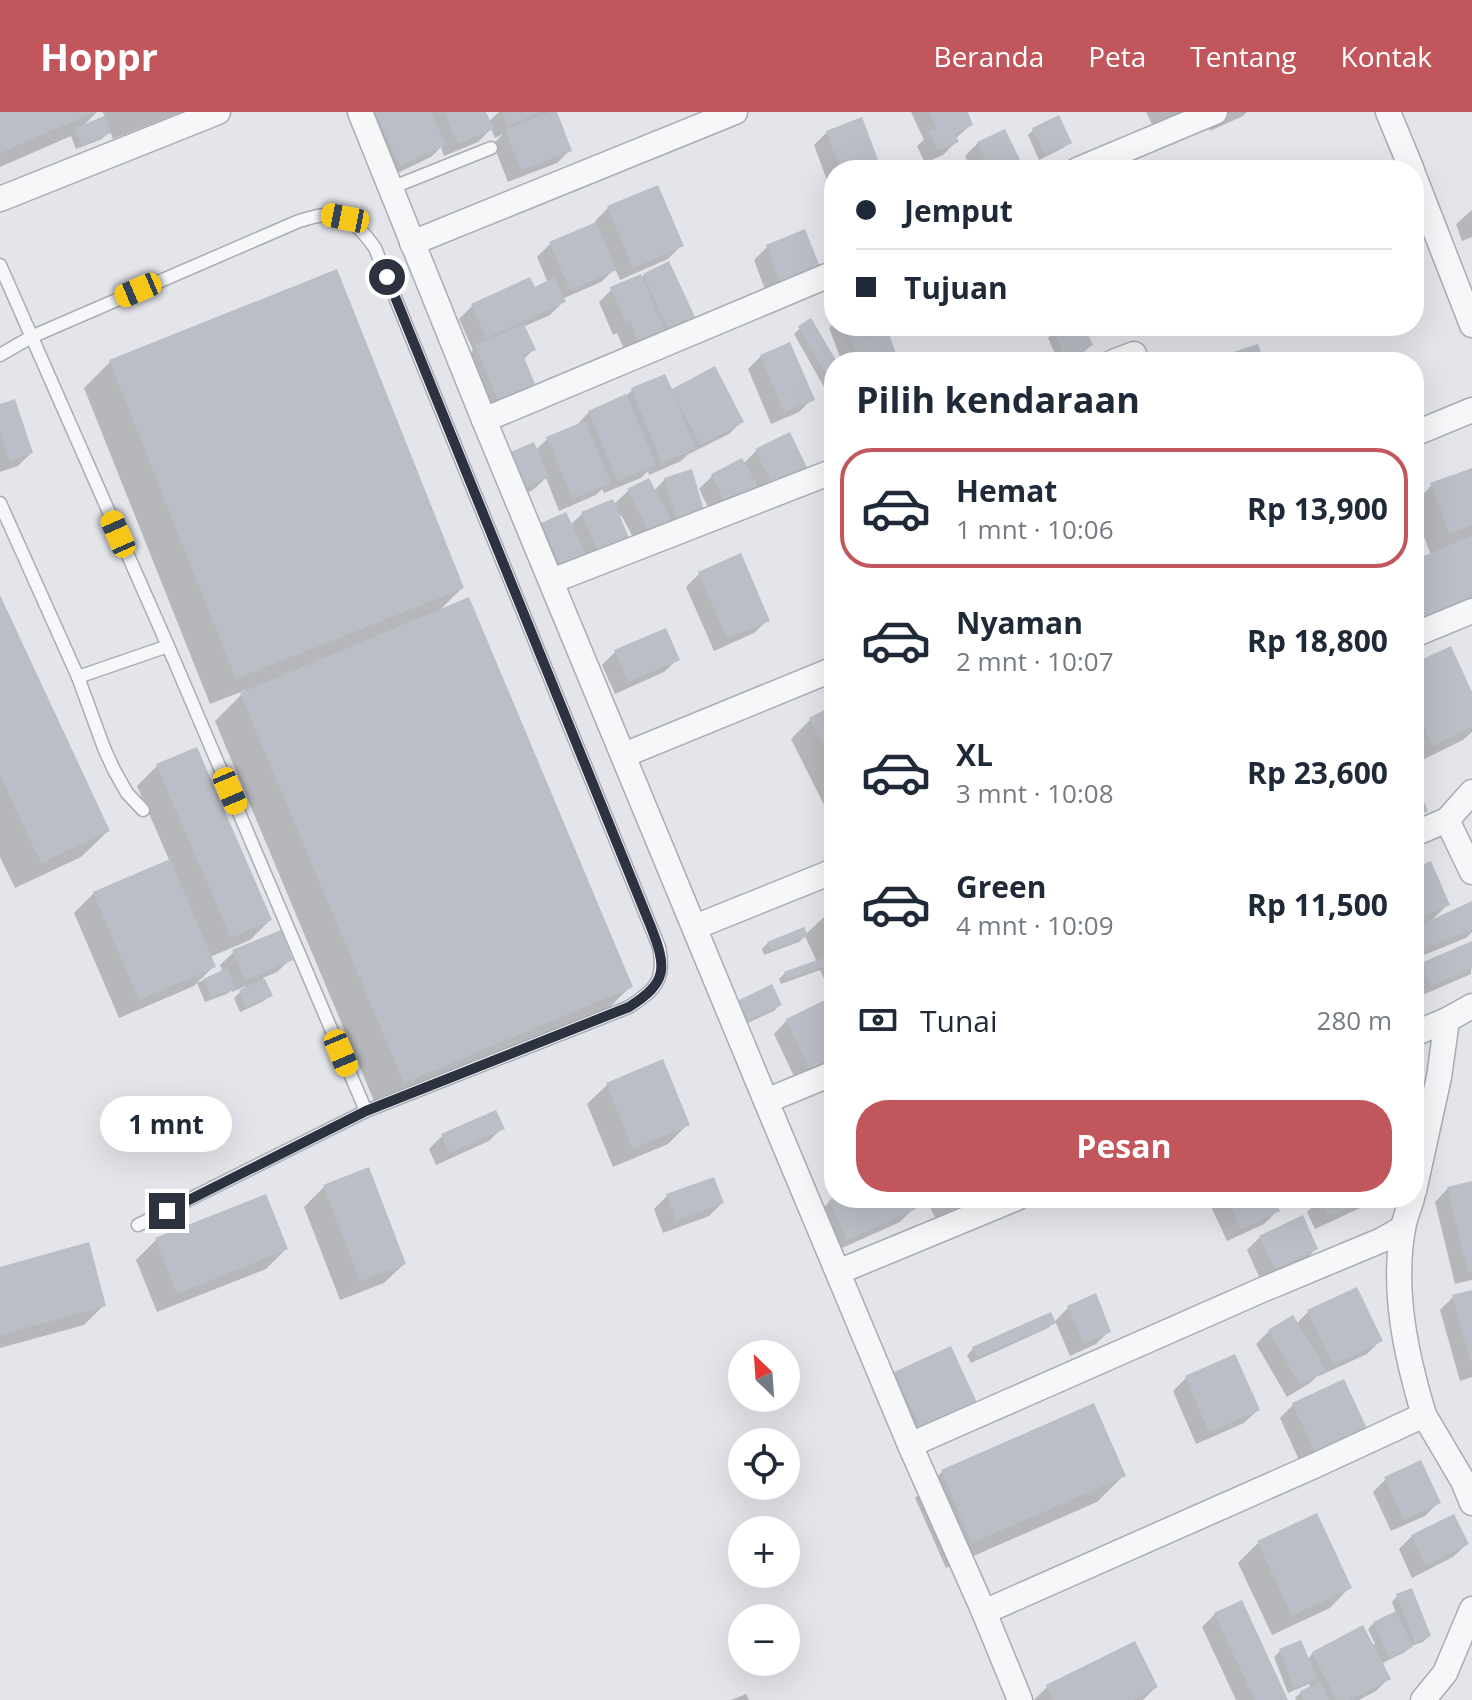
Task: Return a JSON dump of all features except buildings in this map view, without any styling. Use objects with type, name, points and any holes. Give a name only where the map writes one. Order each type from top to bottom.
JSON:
[{"type":"street","points":[[0,199],[218,112]]},
{"type":"street","points":[[360,112],[766,1101],[1020,1700]]},
{"type":"street","points":[[412,243],[735,112]]},
{"type":"street","points":[[1101,160],[1215,112]]},
{"type":"street","points":[[1388,112],[1408,160]]},
{"type":"street","points":[[1424,202],[1472,325]]},
{"type":"street","points":[[484,420],[824,277]]},
{"type":"street","points":[[1424,430],[1472,410]]},
{"type":"street","points":[[552,581],[824,475]]},
{"type":"street","points":[[1424,631],[1472,611]]},
{"type":"street","points":[[624,755],[824,673]]},
{"type":"street","points":[[1424,830],[1447,820],[1472,792]]},
{"type":"street","points":[[1447,820],[1472,872]]},
{"type":"street","points":[[695,927],[824,875]]},
{"type":"street","points":[[1424,1030],[1472,1006]]},
{"type":"street","points":[[1424,1145],[1439,1077],[1447,1020]]},
{"type":"street","points":[[766,1101],[824,1077]]},
{"type":"street","points":[[838,1272],[993,1208]]},
{"type":"street","points":[[1409,1208],[1403,1228],[1399,1273],[1406,1346],[1424,1415],[1463,1481],[1472,1503]]},
{"type":"street","points":[[910,1445],[1403,1228]]},
{"type":"street","points":[[984,1612],[1424,1415]]},
{"type":"street","points":[[1423,1700],[1445,1673],[1472,1609]]},
{"type":"lane","points":[[391,188],[491,148]]},
{"type":"lane","points":[[0,355],[31,337],[299,221],[326,215],[345,218],[363,231],[375,248],[651,927],[663,965],[653,988],[629,1007],[366,1111],[138,1225]]},
{"type":"lane","points":[[0,265],[168,646],[366,1111]]},
{"type":"lane","points":[[0,503],[78,677],[114,770],[127,793],[143,810]]},
{"type":"lane","points":[[78,677],[168,646]]},
{"type":"route","points":[[167,1211],[366,1111],[629,1007],[653,988],[663,965],[651,927],[387,277]]}]
